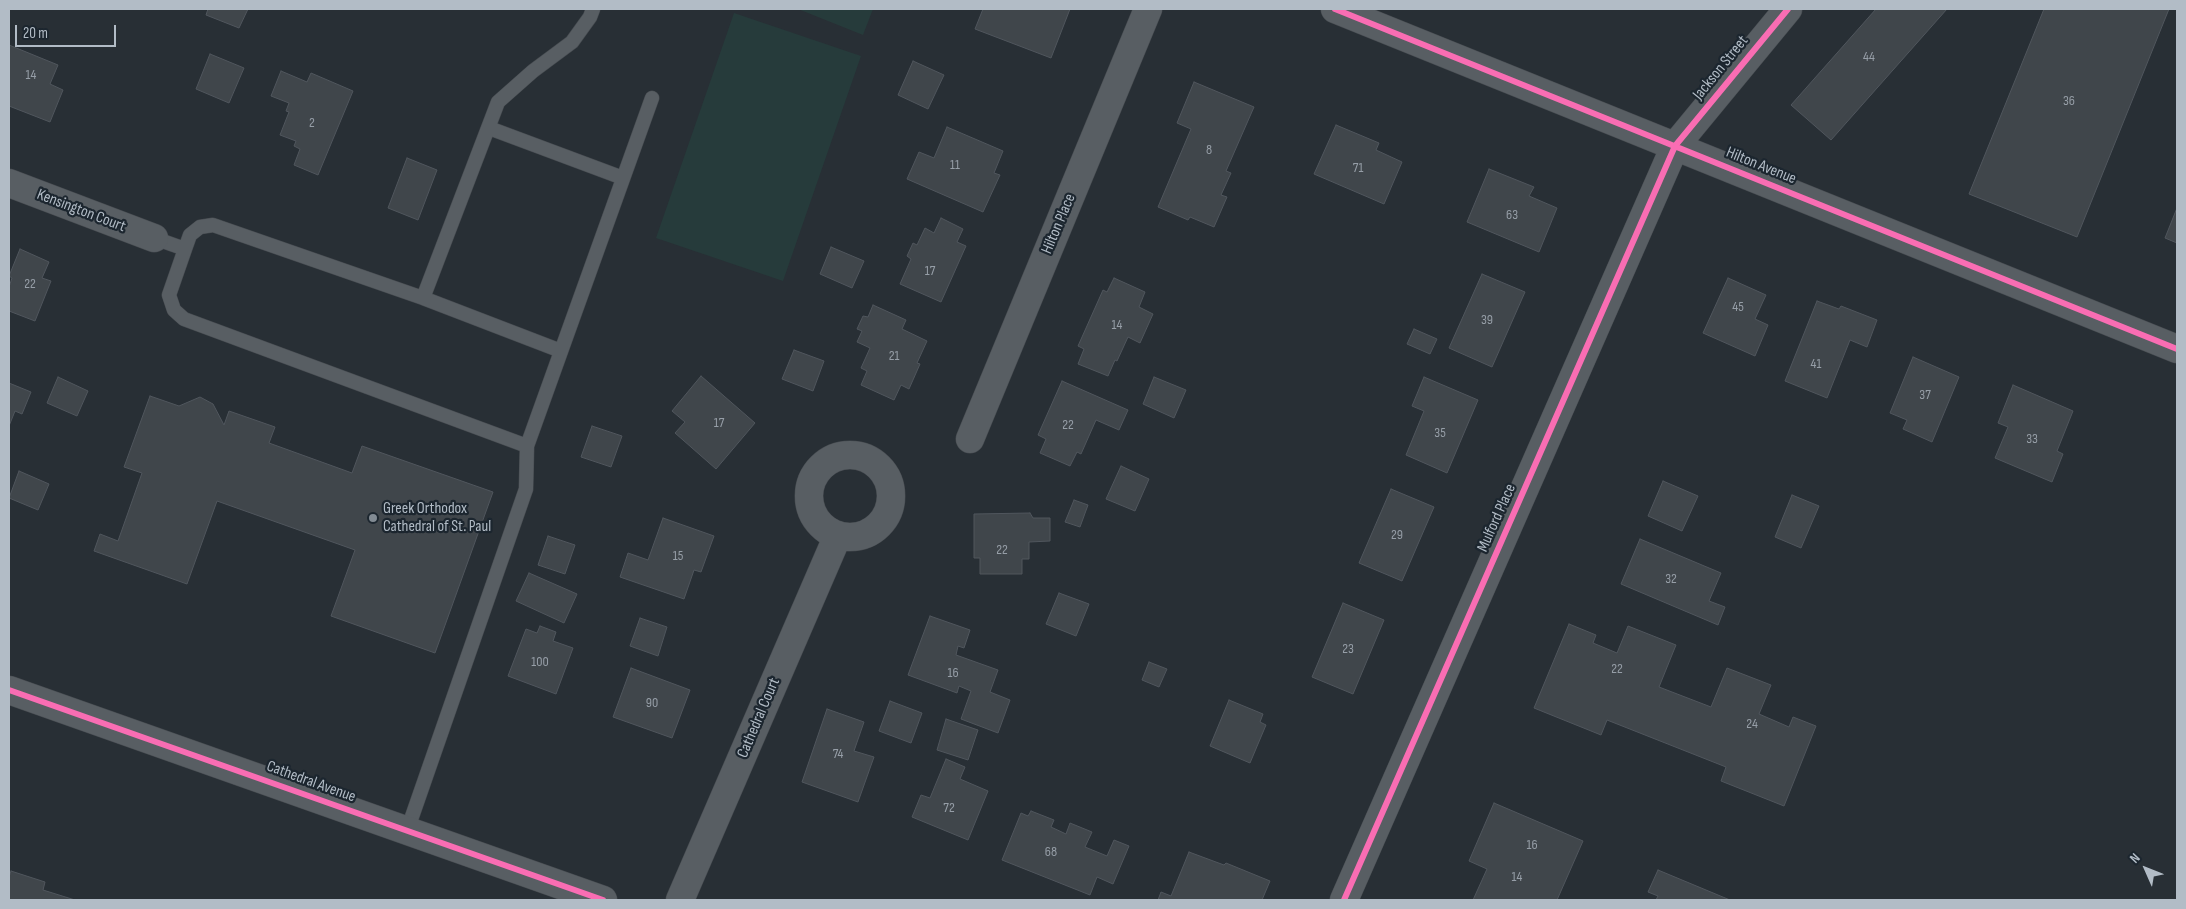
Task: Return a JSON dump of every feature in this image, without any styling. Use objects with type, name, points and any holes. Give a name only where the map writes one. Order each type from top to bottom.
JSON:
[{"type":"street","name":"Hilton Place","points":[[970,439],[1148,9]]},
{"type":"street","name":"Hilton Avenue","points":[[1335,9],[2177,349]]},
{"type":"street","name":"Jackson Street","points":[[1675,146],[1788,9]]},
{"type":"street","name":"Mulford Place","points":[[1344,900],[1675,146]]},
{"type":"street","name":"Kensington Court","points":[[9,183],[154,238]]},
{"type":"street","name":"Cathedral Court","points":[[680,900],[838,535]]},
{"type":"street","name":"Cathedral Avenue","points":[[9,690],[604,900]]},
{"type":"lane","points":[[424,298],[498,102],[533,71],[572,42],[590,17],[593,9]]},
{"type":"lane","points":[[407,831],[526,488],[527,446],[652,98]]},
{"type":"lane","points":[[489,128],[623,178]]},
{"type":"lane","points":[[527,446],[184,319],[174,310],[168,295],[190,235],[200,227],[213,225],[424,298],[561,351]]},
{"type":"lane","points":[[154,238],[185,249]]},
{"type":"green space","points":[[798,9],[873,9],[863,35]]},
{"type":"green space","points":[[734,13],[861,56],[783,281],[656,238]]},
{"type":"building","points":[[208,9],[248,9],[239,28],[206,15]]},
{"type":"building","points":[[983,9],[1070,9],[1051,58],[975,29]]},
{"type":"building","points":[[1876,9],[1947,9],[1831,140],[1791,105]]},
{"type":"building","points":[[2044,9],[2169,9],[2077,237],[1969,194]]},
{"type":"building","points":[[9,45],[58,65],[50,84],[63,90],[50,122],[9,106]]},
{"type":"building","points":[[210,54],[244,68],[229,103],[196,89]]},
{"type":"building","points":[[913,61],[944,75],[928,109],[898,95]]},
{"type":"building","points":[[281,71],[307,82],[311,73],[353,91],[318,175],[294,165],[300,149],[294,146],[296,141],[280,135],[289,112],[286,111],[289,103],[271,96]]},
{"type":"building","points":[[1194,82],[1254,107],[1226,171],[1231,173],[1221,195],[1227,197],[1214,227],[1190,217],[1188,220],[1158,207],[1191,129],[1177,123]]},
{"type":"building","points":[[1336,125],[1379,143],[1376,150],[1402,162],[1384,204],[1314,174]]},
{"type":"building","points":[[947,127],[1003,151],[994,173],[1000,175],[983,212],[907,179],[919,152],[934,158]]},
{"type":"building","points":[[407,158],[437,170],[418,220],[388,208]]},
{"type":"building","points":[[1489,169],[1534,187],[1529,196],[1557,208],[1539,252],[1467,222]]},
{"type":"building","points":[[2177,208],[2177,243],[2165,238]]},
{"type":"building","points":[[941,218],[963,229],[957,242],[966,246],[941,302],[900,284],[911,259],[907,256],[913,243],[917,245],[925,228],[934,233]]},
{"type":"building","points":[[831,247],[864,261],[852,288],[820,274]]},
{"type":"building","points":[[20,249],[49,262],[42,278],[51,281],[35,321],[9,311],[9,287],[12,278],[9,276]]},
{"type":"building","points":[[1482,274],[1525,292],[1492,367],[1449,348]]},
{"type":"building","points":[[1114,278],[1145,292],[1139,307],[1153,314],[1140,343],[1128,337],[1108,376],[1078,364],[1084,349],[1078,346],[1103,290],[1107,292]]},
{"type":"building","points":[[1728,278],[1766,295],[1755,319],[1768,325],[1755,356],[1703,333]]},
{"type":"building","points":[[1817,301],[1839,309],[1841,306],[1877,320],[1867,347],[1850,340],[1827,398],[1785,381]]},
{"type":"building","points":[[873,305],[906,320],[902,329],[927,341],[917,363],[920,364],[909,389],[901,385],[894,400],[861,385],[867,371],[861,368],[870,348],[857,342],[862,331],[857,329],[863,316],[868,317]]},
{"type":"building","points":[[1414,329],[1437,339],[1430,354],[1407,344]]},
{"type":"building","points":[[794,350],[824,361],[813,391],[782,379]]},
{"type":"building","points":[[1913,357],[1959,377],[1932,442],[1903,429],[1907,420],[1890,413]]},
{"type":"building","points":[[701,376],[755,423],[716,469],[675,433],[685,422],[672,411]]},
{"type":"building","points":[[58,377],[88,391],[77,416],[47,403]]},
{"type":"building","points":[[1154,377],[1186,390],[1174,418],[1143,404]]},
{"type":"building","points":[[1424,377],[1478,400],[1447,473],[1406,455],[1424,411],[1412,406]]},
{"type":"building","points":[[1062,381],[1128,410],[1119,430],[1096,420],[1081,454],[1077,452],[1070,466],[1040,453],[1046,439],[1038,435]]},
{"type":"building","points":[[9,383],[31,392],[22,414],[15,411],[9,426]]},
{"type":"building","points":[[2013,385],[2073,411],[2057,451],[2063,454],[2052,482],[1995,458],[2008,427],[1998,423]]},
{"type":"building","name":"Greek Orthodox Cathedral of St. Paul","points":[[150,396],[179,406],[200,397],[213,404],[224,425],[229,411],[275,427],[269,443],[352,473],[362,446],[493,492],[435,653],[331,616],[355,550],[217,501],[187,584],[94,551],[100,534],[118,541],[142,473],[124,467]]},
{"type":"building","points":[[592,426],[622,436],[611,467],[581,457]]},
{"type":"building","points":[[1121,466],[1149,479],[1135,511],[1106,499]]},
{"type":"building","points":[[19,471],[49,484],[38,510],[9,498]]},
{"type":"building","points":[[1663,481],[1698,496],[1682,531],[1648,516]]},
{"type":"building","points":[[1391,489],[1434,507],[1402,581],[1359,563]]},
{"type":"building","points":[[1792,495],[1819,506],[1801,548],[1775,537]]},
{"type":"building","points":[[1074,500],[1088,505],[1080,527],[1065,522]]},
{"type":"building","points":[[1030,513],[1033,518],[1050,518],[1050,541],[1029,542],[1029,559],[1022,559],[1022,574],[980,574],[980,558],[974,558],[974,514]]},
{"type":"building","points":[[663,518],[714,536],[701,572],[694,570],[684,599],[620,577],[628,553],[648,560]]},
{"type":"building","points":[[548,536],[575,545],[565,574],[538,565]]},
{"type":"building","points":[[1640,539],[1721,573],[1709,601],[1725,607],[1718,625],[1621,584]]},
{"type":"building","points":[[529,573],[577,594],[564,623],[516,601]]},
{"type":"building","points":[[1059,593],[1089,604],[1076,636],[1046,624]]},
{"type":"building","points":[[1343,603],[1384,620],[1353,694],[1312,677]]},
{"type":"building","points":[[930,616],[970,630],[964,648],[958,646],[956,655],[998,670],[990,692],[1010,700],[998,733],[961,719],[971,691],[959,686],[957,693],[908,675]]},
{"type":"building","points":[[640,618],[667,627],[658,656],[630,646]]},
{"type":"building","points":[[1569,624],[1596,635],[1593,643],[1617,653],[1628,626],[1676,645],[1659,687],[1711,707],[1727,668],[1771,685],[1759,714],[1789,727],[1793,717],[1816,726],[1784,806],[1721,781],[1726,767],[1607,720],[1601,735],[1534,708]]},
{"type":"building","points":[[540,626],[556,632],[553,641],[573,648],[556,694],[508,676],[526,629],[537,633]]},
{"type":"building","points":[[1149,662],[1167,669],[1159,687],[1142,680]]},
{"type":"building","points":[[631,668],[690,690],[672,738],[613,717]]},
{"type":"building","points":[[1229,700],[1263,714],[1260,722],[1266,725],[1250,763],[1210,746]]},
{"type":"building","points":[[890,701],[922,713],[911,743],[879,731]]},
{"type":"building","points":[[827,709],[864,722],[854,751],[874,757],[858,802],[802,782]]},
{"type":"building","points":[[946,719],[978,730],[968,760],[937,750]]},
{"type":"building","points":[[946,759],[965,767],[960,779],[988,791],[968,840],[912,817],[921,795],[930,798]]},
{"type":"building","points":[[1494,803],[1583,841],[1557,900],[1473,900],[1487,869],[1469,861]]},
{"type":"building","points":[[1031,811],[1054,820],[1051,827],[1066,834],[1070,823],[1092,832],[1085,847],[1107,856],[1114,840],[1129,846],[1113,884],[1097,877],[1090,895],[1002,860],[1021,813],[1028,816]]},
{"type":"building","points":[[1189,852],[1224,865],[1226,863],[1270,881],[1262,900],[1158,900],[1161,892],[1171,896]]},
{"type":"building","points":[[1658,870],[1730,900],[1656,900],[1658,896],[1648,892]]},
{"type":"building","points":[[11,871],[45,882],[43,890],[75,900],[9,900],[9,877]]},
{"type":"cycle path","points":[[1335,9],[2177,349]]},
{"type":"cycle path","points":[[1344,900],[1675,146],[1788,9]]},
{"type":"cycle path","points":[[9,690],[603,900]]},
{"type":"place","name":"Greek Orthodox Cathedral of St. Paul","points":[[373,518]]}]
